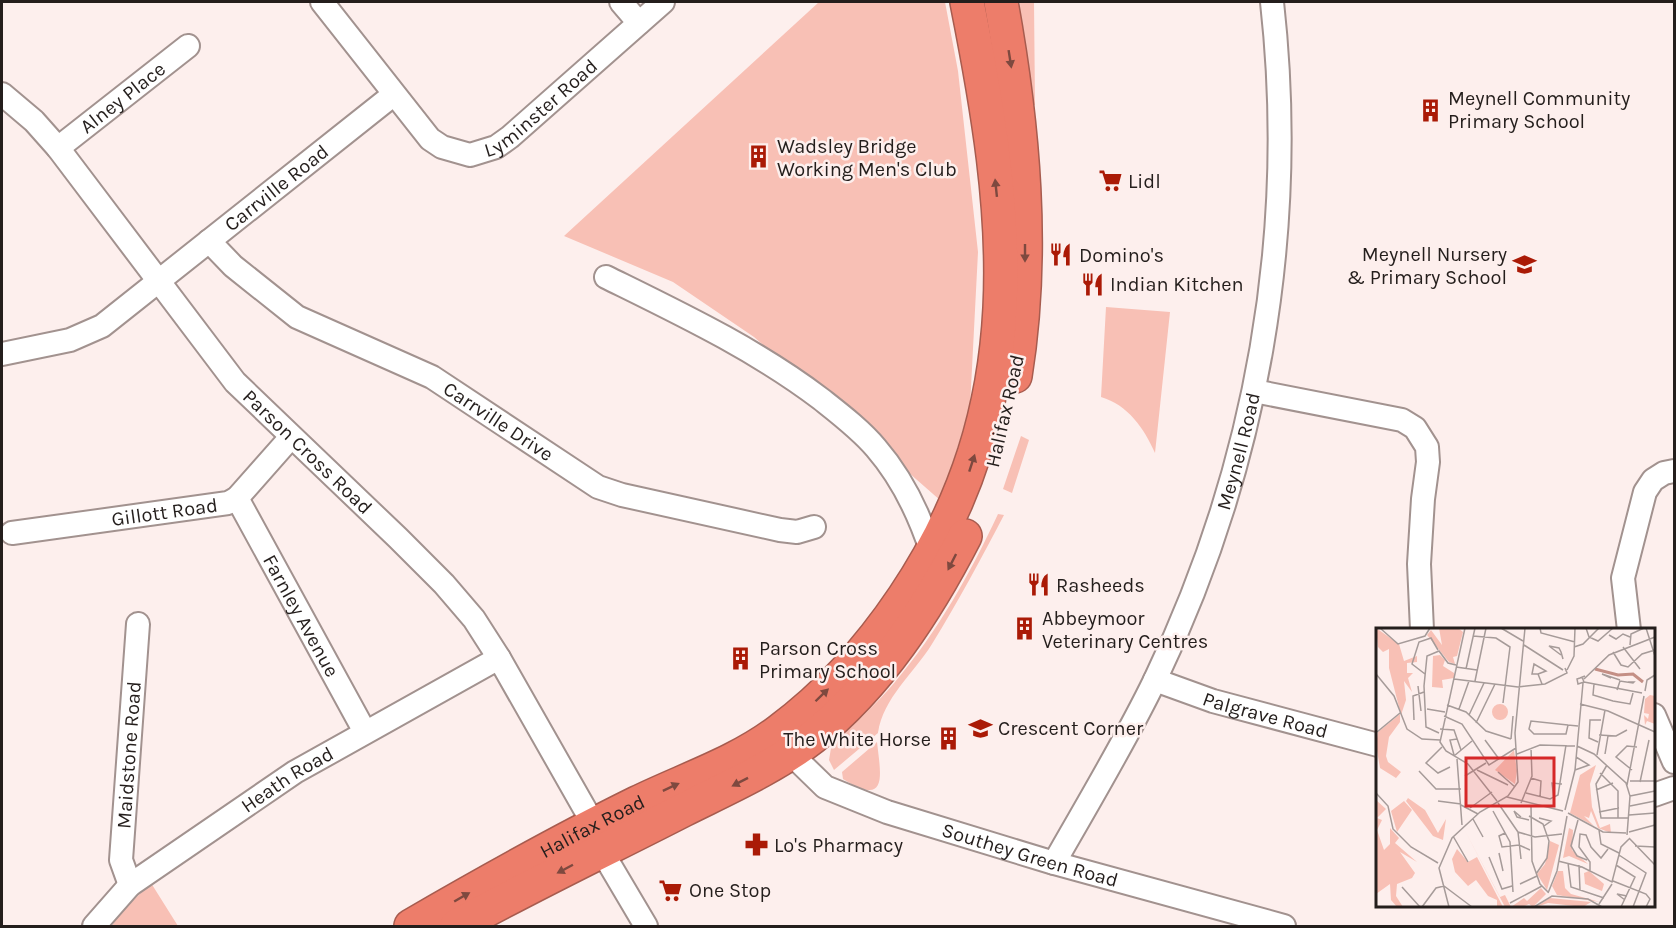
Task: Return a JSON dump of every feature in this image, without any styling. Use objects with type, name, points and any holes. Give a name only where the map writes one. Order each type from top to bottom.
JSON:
[{"type":"highway","name":"Halifax Road","points":[[784,743],[819,699],[856,661],[891,616],[932,553],[957,504],[991,399],[1000,325],[1002,262],[989,122],[967,2]]},
{"type":"highway","name":"Halifax Road","points":[[457,927],[597,838],[715,767],[784,743],[836,716],[873,678],[904,639],[941,583],[972,523],[996,459],[1011,402],[1023,328],[1025,207],[1018,115],[1001,2]]},
{"type":"highway","name":"Halifax Road","points":[[411,927],[597,838]]},
{"type":"street","name":"Lyminster Road","points":[[322,2],[420,129],[442,147],[470,155],[484,152],[510,137],[663,2]]},
{"type":"street","points":[[621,2],[639,22]]},
{"type":"street","name":"Meynell Road","points":[[1054,863],[1155,680],[1214,534],[1236,463],[1264,342],[1277,236],[1281,109],[1272,2]]},
{"type":"street","name":"Alney Place","points":[[58,148],[188,46]]},
{"type":"street","name":"Parson Cross Road","points":[[2,94],[34,121],[58,148],[234,382],[444,584],[474,619],[499,658],[646,927]]},
{"type":"street","name":"Carrville Road","points":[[2,354],[91,333],[393,95]]},
{"type":"street","name":"Carrville Drive","points":[[209,242],[232,266],[297,317],[432,377],[598,487],[780,530],[797,532],[814,527]]},
{"type":"street","points":[[606,277],[746,348],[792,377],[839,413],[876,448],[912,503],[932,553]]},
{"type":"street","points":[[1254,391],[1402,420],[1422,435],[1427,447],[1428,462],[1420,531],[1422,628]]},
{"type":"street","name":"Gillott Road","points":[[12,533],[216,506],[237,498],[291,437]]},
{"type":"street","points":[[1629,628],[1623,578],[1644,492],[1659,476],[1674,471]]},
{"type":"street","name":"Farnley Avenue","points":[[237,498],[365,732]]},
{"type":"street","points":[[912,503],[926,508],[957,504]]},
{"type":"street","name":"Maidstone Road","points":[[130,885],[121,860],[138,624]]},
{"type":"street","name":"Heath Road","points":[[94,927],[130,885],[295,772],[499,658]]},
{"type":"street","name":"Palgrave Road","points":[[1155,680],[1213,701],[1376,746]]},
{"type":"street","points":[[1655,720],[1674,762]]},
{"type":"street","name":"Southey Green Road","points":[[784,743],[825,787],[835,793],[887,812],[1238,921],[1284,927]]},
{"type":"street","points":[[1655,794],[1674,788]]},
{"type":"shaded area","points":[[819,2],[945,2],[958,71],[978,252],[970,407],[941,501],[754,337],[673,282],[564,236]]},
{"type":"shaded area","points":[[1020,2],[1034,2],[1035,105],[1028,106],[1021,48]]},
{"type":"shaded area","points":[[1106,307],[1170,312],[1155,453],[1146,435],[1134,419],[1119,406],[1101,397]]},
{"type":"shaded area","points":[[1021,436],[1029,440],[1012,493],[1003,489]]},
{"type":"shaded area","points":[[998,514],[1004,515],[969,580],[925,655],[886,708],[878,733],[834,770],[829,760],[831,748],[911,663],[964,580]]},
{"type":"shaded area","points":[[877,742],[880,776],[875,789],[868,790],[858,787],[843,779],[842,772]]},
{"type":"shaded area","points":[[151,883],[178,926],[112,926],[118,915]]},
{"type":"place","name":"Meynell Community Primary School","points":[[1430,110]]},
{"type":"place","name":"Wadsley Bridge Working Men's Club","points":[[759,157]]},
{"type":"place","name":"Lidl","points":[[1110,181]]},
{"type":"place","name":"Domino's","points":[[1061,255]]},
{"type":"place","name":"Meynell Nursery & Primary School","points":[[1525,265]]},
{"type":"place","name":"Indian Kitchen","points":[[1092,284]]},
{"type":"place","name":"Rasheeds","points":[[1038,585]]},
{"type":"place","name":"Abbeymoor Veterinary Centres","points":[[1024,629]]},
{"type":"place","name":"Parson Cross Primary School","points":[[741,659]]},
{"type":"place","name":"Crescent Corner","points":[[980,728]]},
{"type":"place","name":"The White Horse","points":[[949,739]]},
{"type":"place","name":"Lo's Pharmacy","points":[[756,845]]},
{"type":"place","name":"One Stop","points":[[671,890]]}]
